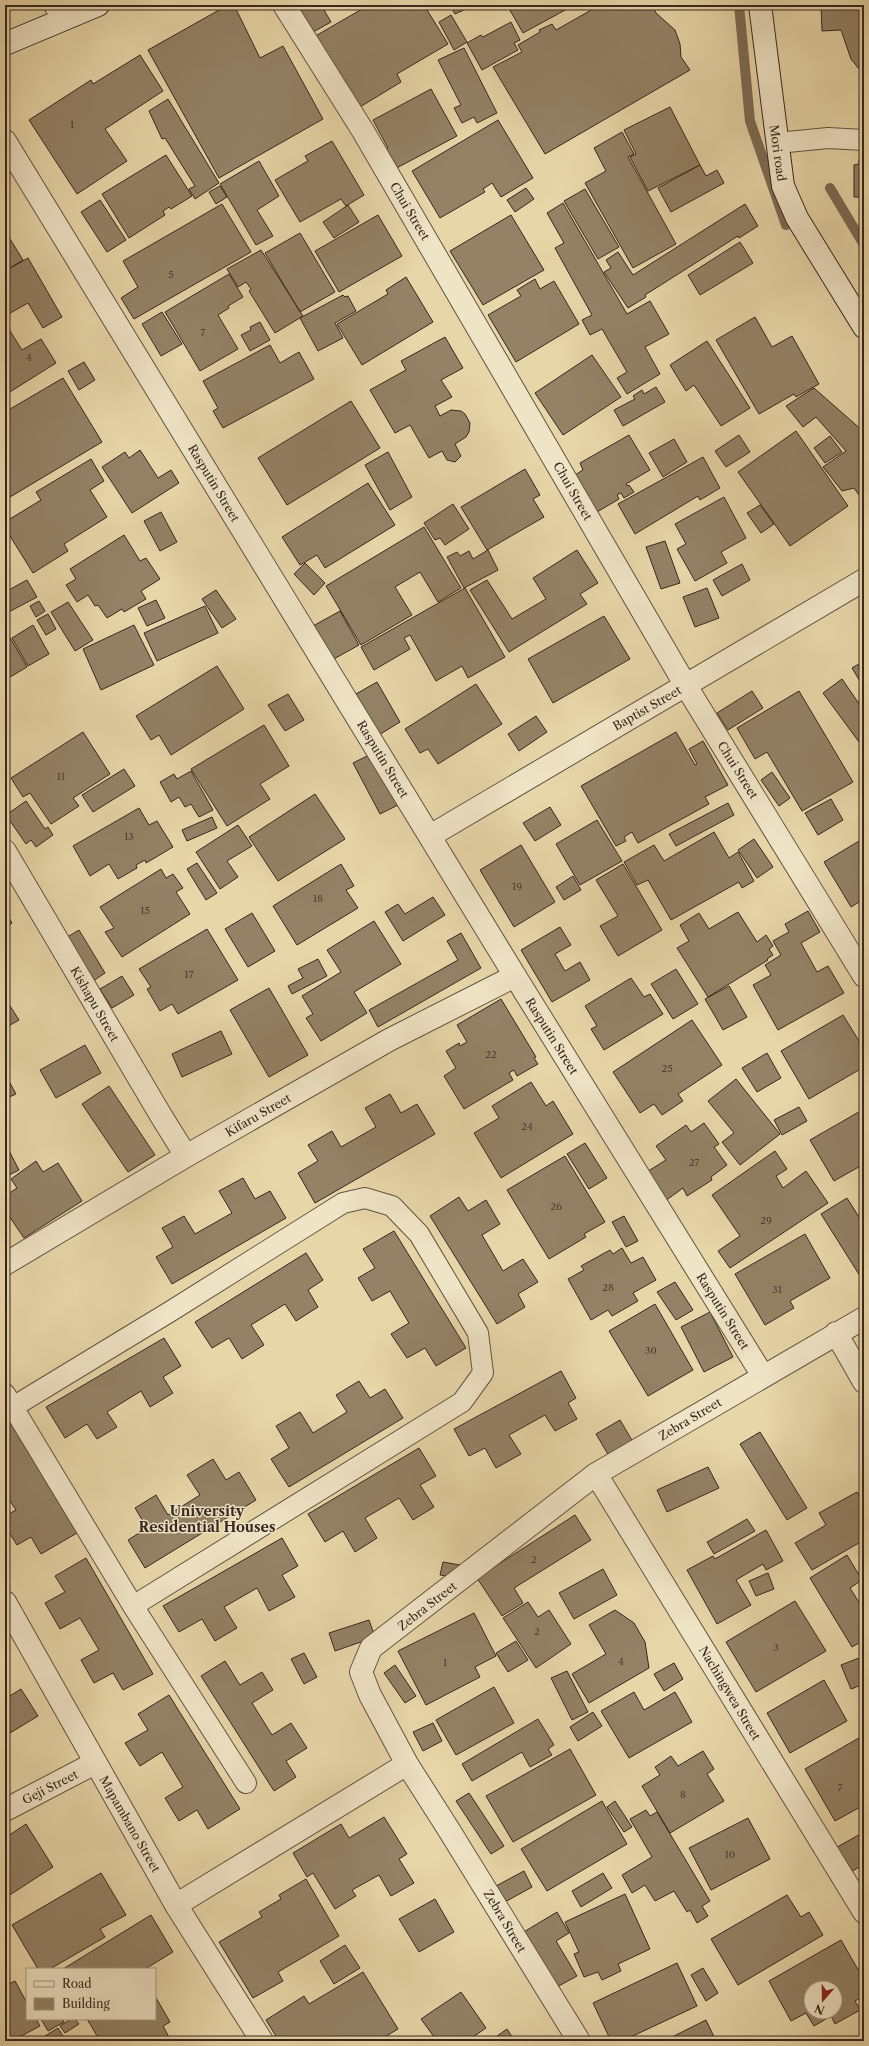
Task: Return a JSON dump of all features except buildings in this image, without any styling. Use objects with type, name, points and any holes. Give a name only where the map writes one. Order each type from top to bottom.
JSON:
[{"type":"street","points":[[5,44],[60,12],[98,5]]},
{"type":"street","name":"Chui Street","points":[[284,5],[371,145],[686,686],[864,976]]},
{"type":"street","name":"Mori road","points":[[760,5],[782,186],[797,218],[864,327]]},
{"type":"street","name":"Rasputin Street","points":[[5,141],[430,836],[763,1376]]},
{"type":"street","name":"Baptist Street","points":[[430,836],[864,580]]},
{"type":"street","name":"Kishapu Street","points":[[5,851],[186,1156]]},
{"type":"street","name":"Kifaru Street","points":[[5,1264],[186,1156],[389,1040],[516,976]]},
{"type":"street","name":"Zebra Street","points":[[579,2041],[407,1764],[370,1695],[362,1672],[371,1648],[596,1474],[864,1318]]},
{"type":"street","points":[[836,1333],[864,1382]]},
{"type":"street","name":"Nachingwea Street","points":[[596,1474],[864,1912]]},
{"type":"street","name":"Mapambano Street","points":[[5,1602],[95,1764],[176,1905],[262,2041]]},
{"type":"street","name":"Geji Street","points":[[5,1810],[95,1764]]},
{"type":"street","points":[[176,1905],[407,1764]]},
{"type":"lane","points":[[777,143],[828,138],[859,138]]},
{"type":"lane","points":[[133,1606],[462,1402],[483,1373],[478,1333],[423,1241],[392,1206],[365,1198],[343,1203],[171,1311],[9,1401],[133,1606],[246,1783]]},
{"type":"waterway","points":[[739,5],[750,121],[786,225]]},
{"type":"waterway","points":[[830,188],[864,245]]},
{"type":"district","name":"University Residential Houses","points":[[207,1520]]}]
